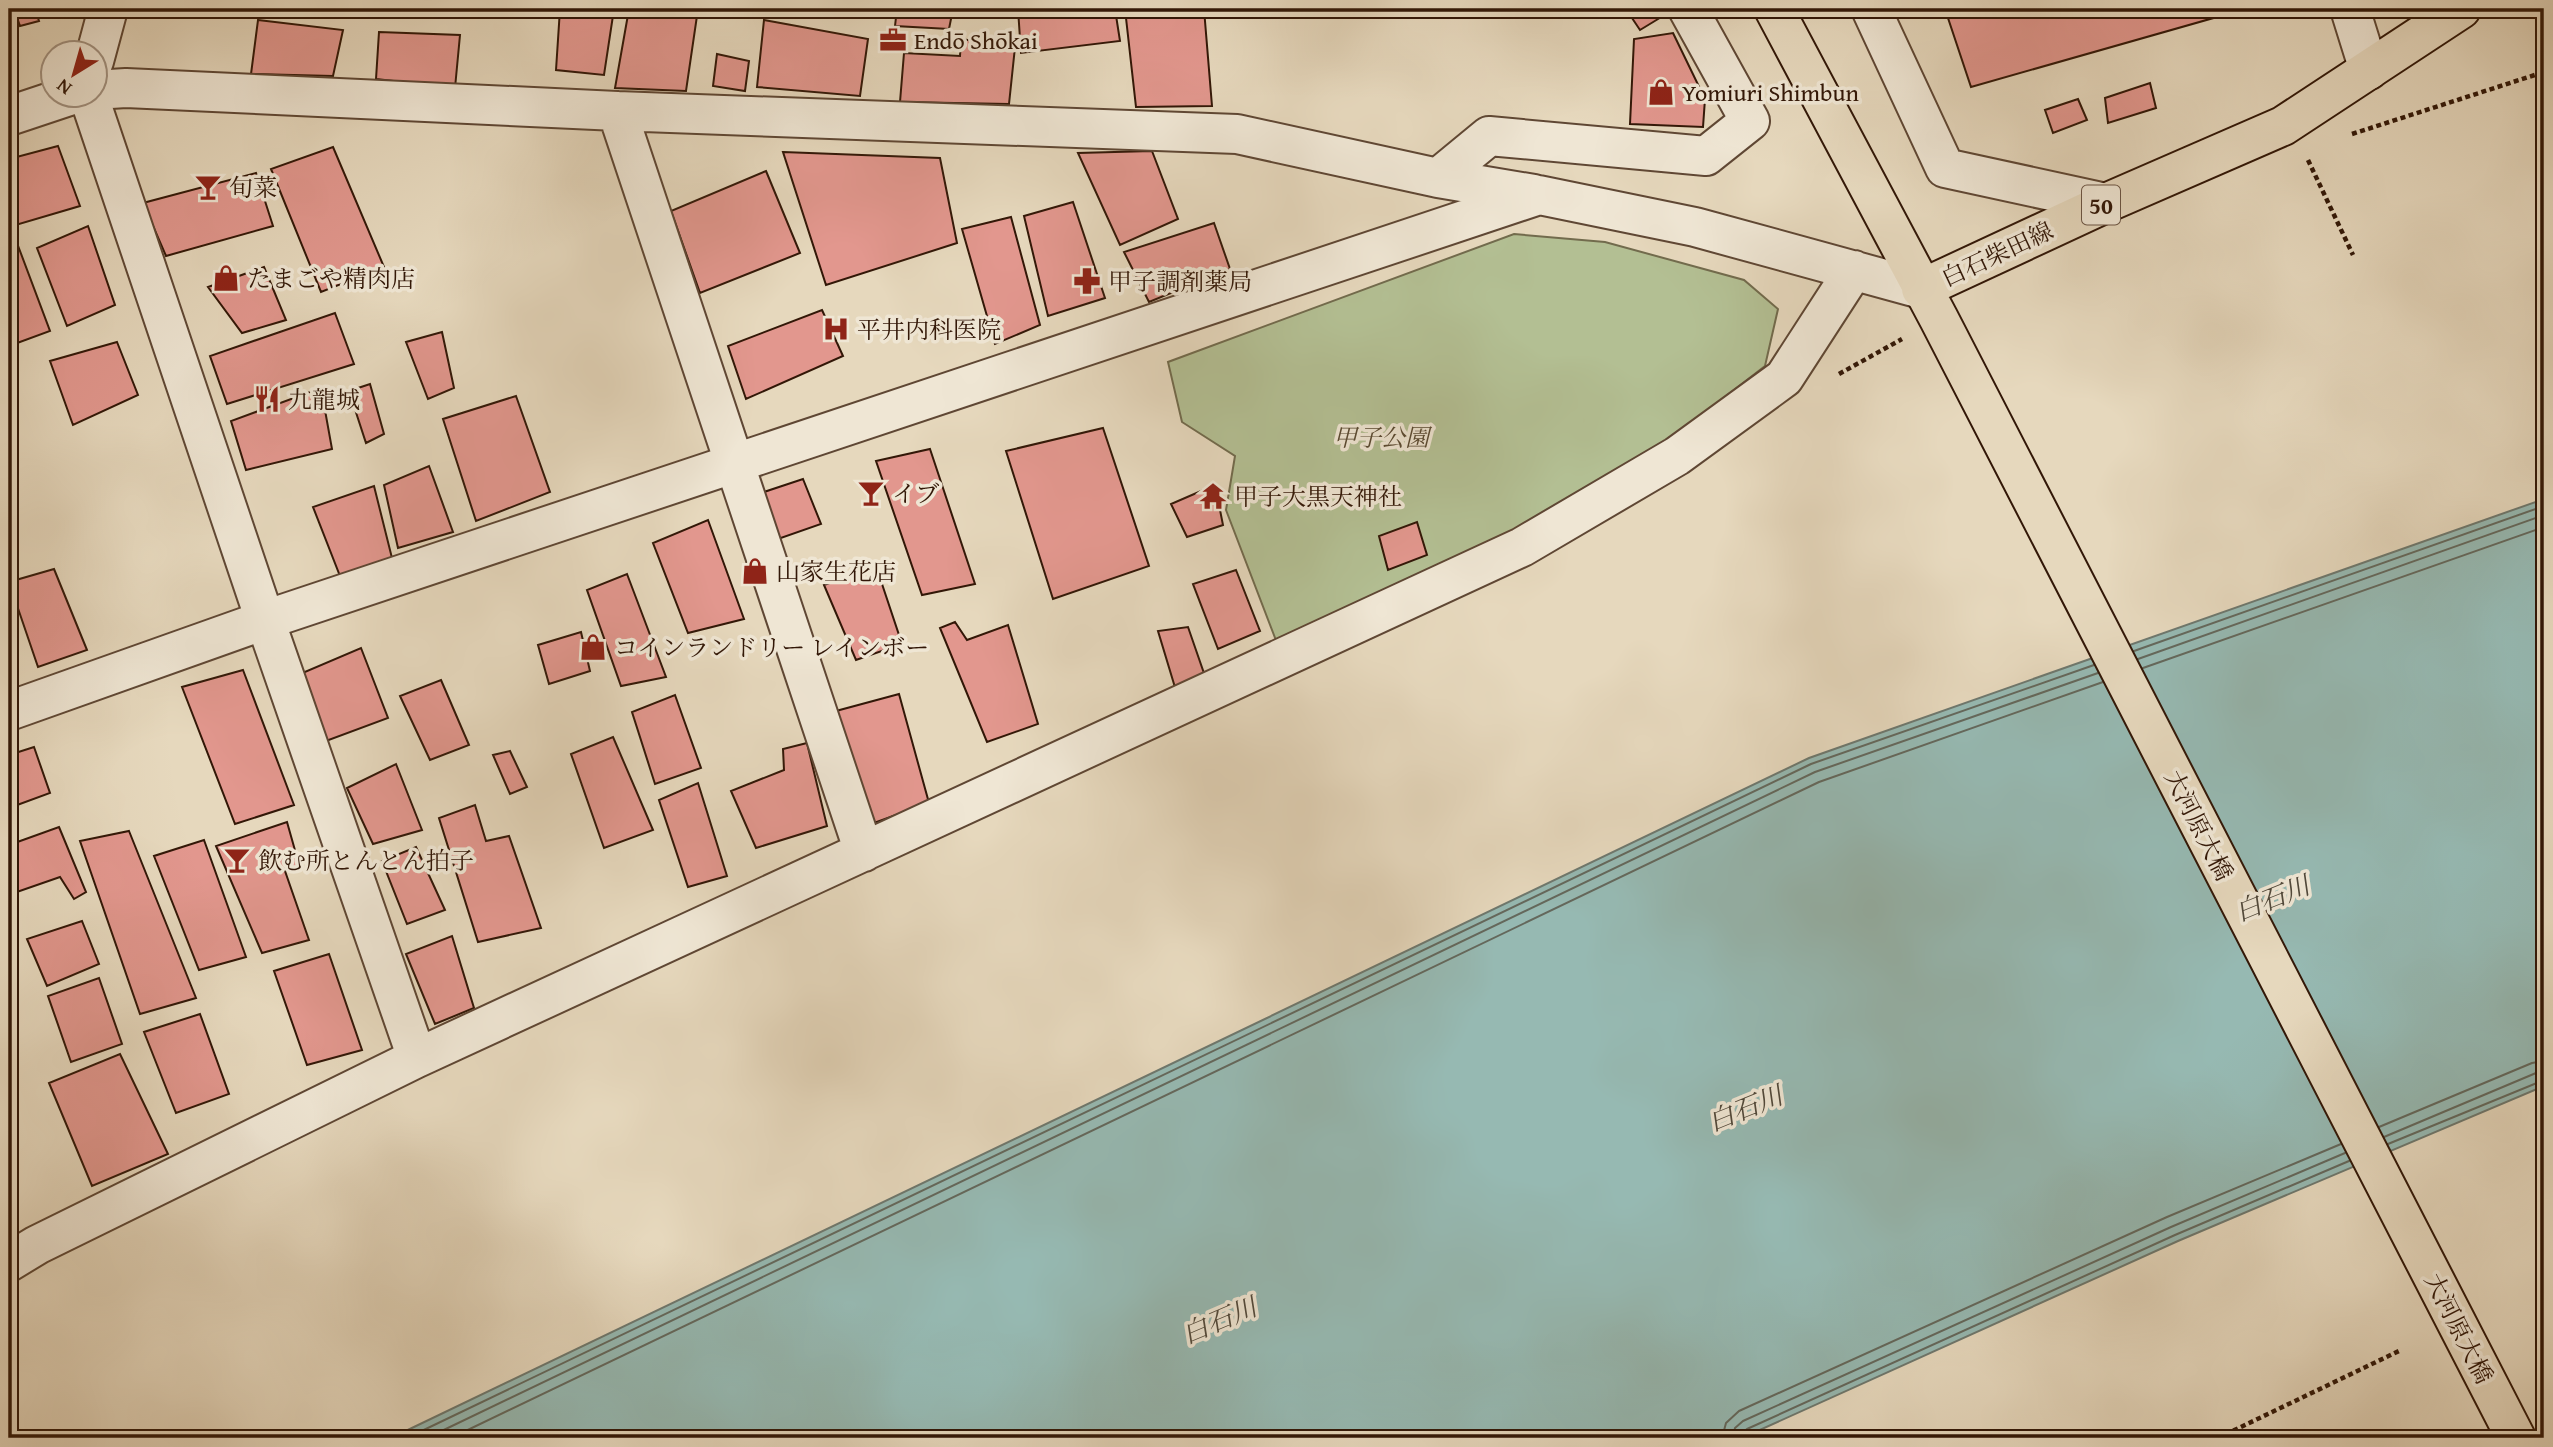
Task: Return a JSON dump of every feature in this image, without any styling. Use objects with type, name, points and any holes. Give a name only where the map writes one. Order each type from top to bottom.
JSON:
[{"type":"main road","name":"白石柴田線","points":[[1774,9],[1921,289],[2106,203],[2283,126],[2462,9]]},
{"type":"main road","name":"大河原大橋","points":[[1921,289],[2509,1424]]},
{"type":"street","points":[[100,38],[108,9]]},
{"type":"street","points":[[1438,178],[1489,136],[1706,156],[1750,121],[1688,9]]},
{"type":"street","points":[[1871,9],[1945,168],[2106,203]]},
{"type":"street","points":[[2350,9],[2369,70]]},
{"type":"street","points":[[108,89],[140,88],[617,111],[1237,134],[1438,178],[1539,195],[1695,227],[1921,289]]},
{"type":"street","points":[[9,116],[38,106]]},
{"type":"street","points":[[93,108],[265,620],[417,1058]]},
{"type":"street","points":[[617,111],[864,852]]},
{"type":"street","points":[[9,711],[265,620],[1539,195]]},
{"type":"street","points":[[9,1262],[37,1245],[417,1058],[1522,547],[1677,456],[1784,378],[1854,270]]},
{"type":"path","points":[[2283,126],[2303,150],[2353,255]]},
{"type":"path","points":[[2218,1438],[2402,1350]]},
{"type":"green space","name":"甲子公園","points":[[1514,234],[1605,242],[1744,280],[1778,309],[1765,366],[1655,451],[1513,536],[1277,643],[1226,510],[1235,456],[1182,422],[1168,362]]},
{"type":"water","name":"白石川","points":[[2544,499],[2544,1086],[2178,1241],[1742,1438],[391,1438],[1809,758]]},
{"type":"building","points":[[14,9],[35,9],[39,21],[20,26]]},
{"type":"building","points":[[560,9],[614,9],[604,75],[556,70]]},
{"type":"building","points":[[629,9],[698,9],[686,91],[615,88]]},
{"type":"building","points":[[897,9],[953,9],[949,29],[895,26]]},
{"type":"building","points":[[1018,9],[1115,9],[1120,41],[1021,53]]},
{"type":"building","points":[[1125,9],[1204,9],[1212,106],[1136,107]]},
{"type":"building","points":[[1626,9],[1659,9],[1663,16],[1640,30]]},
{"type":"building","points":[[1945,9],[2237,9],[2238,11],[1971,87]]},
{"type":"building","points":[[258,20],[343,30],[333,76],[251,74]]},
{"type":"building","points":[[764,20],[868,39],[860,96],[757,87]]},
{"type":"building","points":[[379,32],[460,35],[455,88],[376,79]]},
{"type":"building","points":[[1673,33],[1705,99],[1703,127],[1630,124],[1634,39]]},
{"type":"building","points":[[961,39],[1015,47],[1009,104],[900,102],[904,53],[960,56]]},
{"type":"building","points":[[717,54],[749,61],[745,91],[713,86]]},
{"type":"building","points":[[2150,83],[2156,108],[2108,123],[2105,98]]},
{"type":"building","points":[[2078,99],[2087,120],[2053,133],[2045,110]]},
{"type":"building","points":[[58,146],[80,206],[9,227],[9,159]]},
{"type":"building","points":[[333,147],[384,267],[321,292],[271,169]]},
{"type":"building","points":[[1152,151],[1178,219],[1120,245],[1078,153]]},
{"type":"building","points":[[783,152],[940,158],[957,243],[826,285]]},
{"type":"building","points":[[766,171],[800,253],[700,293],[671,211]]},
{"type":"building","points":[[256,173],[273,226],[166,256],[143,203]]},
{"type":"building","points":[[1073,202],[1105,298],[1048,316],[1024,216]]},
{"type":"building","points":[[1011,217],[1040,325],[995,344],[962,229]]},
{"type":"building","points":[[1214,223],[1230,269],[1149,302],[1124,252]]},
{"type":"building","points":[[88,226],[115,305],[67,326],[37,248]]},
{"type":"building","points":[[17,243],[50,331],[9,346],[9,245]]},
{"type":"building","points":[[264,267],[286,320],[242,333],[208,287]]},
{"type":"building","points":[[822,310],[843,356],[746,399],[728,346]]},
{"type":"building","points":[[335,313],[354,364],[227,404],[210,356]]},
{"type":"building","points":[[442,332],[454,388],[428,399],[406,342]]},
{"type":"building","points":[[117,342],[138,395],[73,425],[50,361]]},
{"type":"building","points":[[370,384],[384,434],[366,443],[349,391]]},
{"type":"building","points":[[321,388],[332,449],[246,470],[231,421]]},
{"type":"building","points":[[516,396],[550,492],[476,521],[443,419]]},
{"type":"building","points":[[1103,428],[1149,566],[1053,599],[1006,451]]},
{"type":"building","points":[[930,449],[975,584],[922,595],[876,461]]},
{"type":"building","points":[[429,466],[453,532],[398,548],[384,485]]},
{"type":"building","points":[[803,479],[821,524],[778,539],[764,492]]},
{"type":"building","points":[[1215,485],[1223,525],[1187,537],[1171,504]]},
{"type":"building","points":[[374,486],[392,558],[340,576],[313,507]]},
{"type":"building","points":[[708,520],[744,619],[688,633],[653,543]]},
{"type":"building","points":[[1417,522],[1427,555],[1388,570],[1379,536]]},
{"type":"building","points":[[876,566],[902,644],[856,660],[824,585]]},
{"type":"building","points":[[54,569],[87,650],[38,667],[9,582]]},
{"type":"building","points":[[1236,570],[1260,631],[1218,649],[1193,584]]},
{"type":"building","points":[[627,574],[666,677],[621,686],[587,590]]},
{"type":"building","points":[[955,622],[967,640],[1008,625],[1038,724],[987,742],[940,628]]},
{"type":"building","points":[[1188,627],[1207,682],[1177,694],[1158,631]]},
{"type":"building","points":[[581,632],[590,671],[549,684],[538,645]]},
{"type":"building","points":[[361,648],[388,718],[326,741],[300,674]]},
{"type":"building","points":[[243,670],[294,805],[235,824],[182,687]]},
{"type":"building","points":[[441,680],[469,745],[430,760],[400,696]]},
{"type":"building","points":[[899,694],[929,803],[874,823],[836,711]]},
{"type":"building","points":[[675,695],[701,768],[655,784],[632,712]]},
{"type":"building","points":[[613,737],[653,830],[604,848],[571,754]]},
{"type":"building","points":[[807,743],[827,826],[756,848],[731,791],[784,770],[783,749]]},
{"type":"building","points":[[34,747],[50,793],[9,808],[9,755]]},
{"type":"building","points":[[510,751],[527,787],[510,794],[493,755]]},
{"type":"building","points":[[396,764],[422,830],[373,844],[347,788]]},
{"type":"building","points":[[698,783],[727,876],[688,887],[659,800]]},
{"type":"building","points":[[475,805],[486,841],[509,836],[541,928],[478,942],[439,818]]},
{"type":"building","points":[[287,822],[300,868],[285,871],[309,940],[262,953],[216,846]]},
{"type":"building","points":[[59,827],[86,892],[74,899],[60,877],[14,893],[9,882],[9,845]]},
{"type":"building","points":[[129,831],[196,998],[140,1014],[80,841]]},
{"type":"building","points":[[204,840],[246,957],[199,970],[154,856]]},
{"type":"building","points":[[416,847],[445,910],[407,924],[382,861]]},
{"type":"building","points":[[82,921],[99,964],[47,986],[27,939]]},
{"type":"building","points":[[452,936],[474,1008],[435,1024],[406,954]]},
{"type":"building","points":[[329,954],[362,1050],[307,1065],[274,971]]},
{"type":"building","points":[[99,978],[122,1044],[71,1062],[48,996]]},
{"type":"building","points":[[200,1014],[229,1094],[176,1113],[144,1032]]},
{"type":"building","points":[[120,1054],[168,1154],[92,1186],[49,1083]]},
{"type":"building","points":[[9,1192],[16,1214],[9,1217]]},
{"type":"place","name":"Endō Shōkai","points":[[893,40]]},
{"type":"place","name":"Yomiuri Shimbun","points":[[1661,92]]},
{"type":"place","name":"旬菜","points":[[208,187]]},
{"type":"place","name":"たまごや精肉店","points":[[226,278]]},
{"type":"place","name":"甲子調剤薬局","points":[[1087,281]]},
{"type":"place","name":"平井内科医院","points":[[836,329]]},
{"type":"place","name":"九龍城","points":[[267,399]]},
{"type":"place","name":"イブ","points":[[871,493]]},
{"type":"place","name":"甲子大黒天神社","points":[[1213,496]]},
{"type":"place","name":"山家生花店","points":[[755,571]]},
{"type":"place","name":"コインランドリー レインボー","points":[[593,647]]},
{"type":"place","name":"飲む所とんとん拍子","points":[[237,860]]}]
